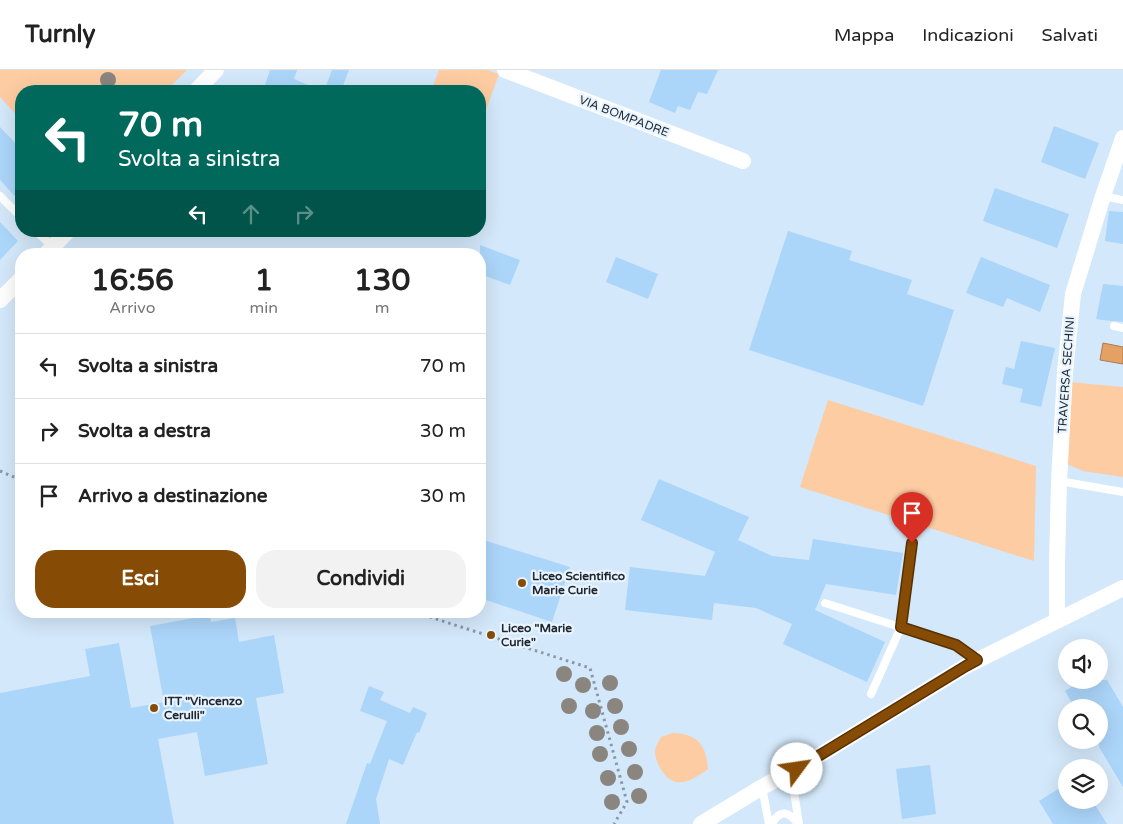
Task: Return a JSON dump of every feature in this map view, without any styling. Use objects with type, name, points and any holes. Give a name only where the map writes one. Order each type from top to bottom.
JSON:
[{"type":"street","points":[[202,85],[216,70]]},
{"type":"street","name":"VIA BOMPADRE","points":[[505,70],[743,161]]},
{"type":"street","name":"TRAVERSA SECHINI","points":[[1057,620],[1056,564],[1059,482],[1065,372],[1073,294],[1123,138]]},
{"type":"street","points":[[51,248],[62,237]]},
{"type":"street","points":[[0,300],[15,285]]},
{"type":"street","points":[[701,824],[966,666],[1123,588]]},
{"type":"lane","points":[[0,196],[15,211]]},
{"type":"lane","points":[[1103,196],[1123,200]]},
{"type":"lane","points":[[40,237],[48,248]]},
{"type":"lane","points":[[1114,326],[1123,328]]},
{"type":"lane","points":[[1059,482],[1123,492]]},
{"type":"lane","points":[[872,694],[901,627],[912,543]]},
{"type":"lane","points":[[825,603],[956,645],[977,660]]},
{"type":"lane","points":[[791,772],[799,824]]},
{"type":"lane","points":[[762,787],[770,824]]},
{"type":"lane","points":[[770,824],[776,816],[784,813],[790,815],[799,824]]},
{"type":"path","points":[[0,471],[15,477]]},
{"type":"path","points":[[433,618],[590,668],[627,802],[614,824]]},
{"type":"shaded area","points":[[0,70],[187,70],[172,85],[15,85],[15,113],[0,97]]},
{"type":"shaded area","points":[[439,70],[487,70],[499,74],[486,110],[486,85],[433,85]]},
{"type":"shaded area","points":[[1103,343],[1123,347],[1123,364],[1100,360]]},
{"type":"shaded area","points":[[1069,382],[1123,387],[1123,477],[1083,471],[1067,464]]},
{"type":"shaded area","points":[[828,400],[1036,466],[1034,561],[800,487]]},
{"type":"shaded area","points":[[673,733],[689,736],[699,742],[703,747],[707,761],[708,769],[685,782],[676,782],[668,778],[661,770],[655,756],[655,750],[661,737]]},
{"type":"building","points":[[270,70],[297,70],[294,79],[308,85],[265,85]]},
{"type":"building","points":[[332,70],[349,70],[343,85],[326,85]]},
{"type":"building","points":[[661,70],[718,70],[707,94],[698,92],[690,110],[678,106],[675,113],[649,102]]},
{"type":"building","points":[[1054,126],[1099,143],[1085,179],[1041,162]]},
{"type":"building","points":[[0,127],[15,143],[15,196],[0,180]]},
{"type":"building","points":[[995,188],[1069,214],[1057,248],[983,221]]},
{"type":"building","points":[[1109,211],[1123,212],[1123,244],[1105,241]]},
{"type":"building","points":[[0,222],[18,241],[0,260]]},
{"type":"building","points":[[788,231],[852,251],[849,260],[912,280],[907,294],[954,310],[923,406],[749,350]]},
{"type":"building","points":[[480,245],[520,260],[510,285],[486,276],[486,248],[480,248]]},
{"type":"building","points":[[616,257],[658,274],[648,299],[606,282]]},
{"type":"building","points":[[981,257],[1050,285],[1040,312],[1007,298],[1003,307],[966,293]]},
{"type":"building","points":[[1103,284],[1123,286],[1123,322],[1096,319]]},
{"type":"building","points":[[1021,341],[1055,348],[1041,407],[1020,402],[1023,389],[1002,384],[1006,367],[1014,369]]},
{"type":"building","points":[[659,479],[749,517],[738,540],[772,556],[809,560],[813,539],[903,553],[896,595],[826,584],[815,610],[885,642],[867,682],[783,644],[792,624],[756,608],[714,603],[712,620],[625,610],[630,567],[705,576],[715,552],[641,520]]},
{"type":"building","name":"Liceo Scientifico Marie Curie","points":[[486,541],[570,567],[552,622],[486,600]]},
{"type":"building","points":[[194,618],[210,618],[211,622],[235,618],[239,642],[274,635],[284,693],[256,698],[268,764],[205,776],[197,732],[158,739],[174,824],[0,824],[0,693],[90,676],[85,649],[119,643],[131,708],[164,702],[150,626]]},
{"type":"building","points":[[1108,682],[1123,707],[1123,787],[1108,759],[1100,749],[1108,749],[1108,699],[1070,699],[1065,691],[1068,689],[1108,689]]},
{"type":"building","points":[[369,686],[384,692],[380,700],[410,713],[413,707],[427,713],[403,765],[389,759],[376,799],[380,824],[346,824],[367,763],[370,764],[387,721],[360,711]]},
{"type":"building","points":[[930,765],[936,814],[902,819],[896,769]]},
{"type":"building","points":[[1058,789],[1058,809],[1098,809],[1107,824],[1053,824],[1039,801]]},
{"type":"place","name":"Liceo Scientifico Marie Curie","points":[[522,583]]},
{"type":"place","name":"Liceo \"Marie Curie\"","points":[[491,635]]},
{"type":"place","name":"ITT \"Vincenzo Cerulli\"","points":[[154,708]]},
{"type":"route","points":[[797,769],[977,660],[956,645],[901,627],[912,543]]}]
